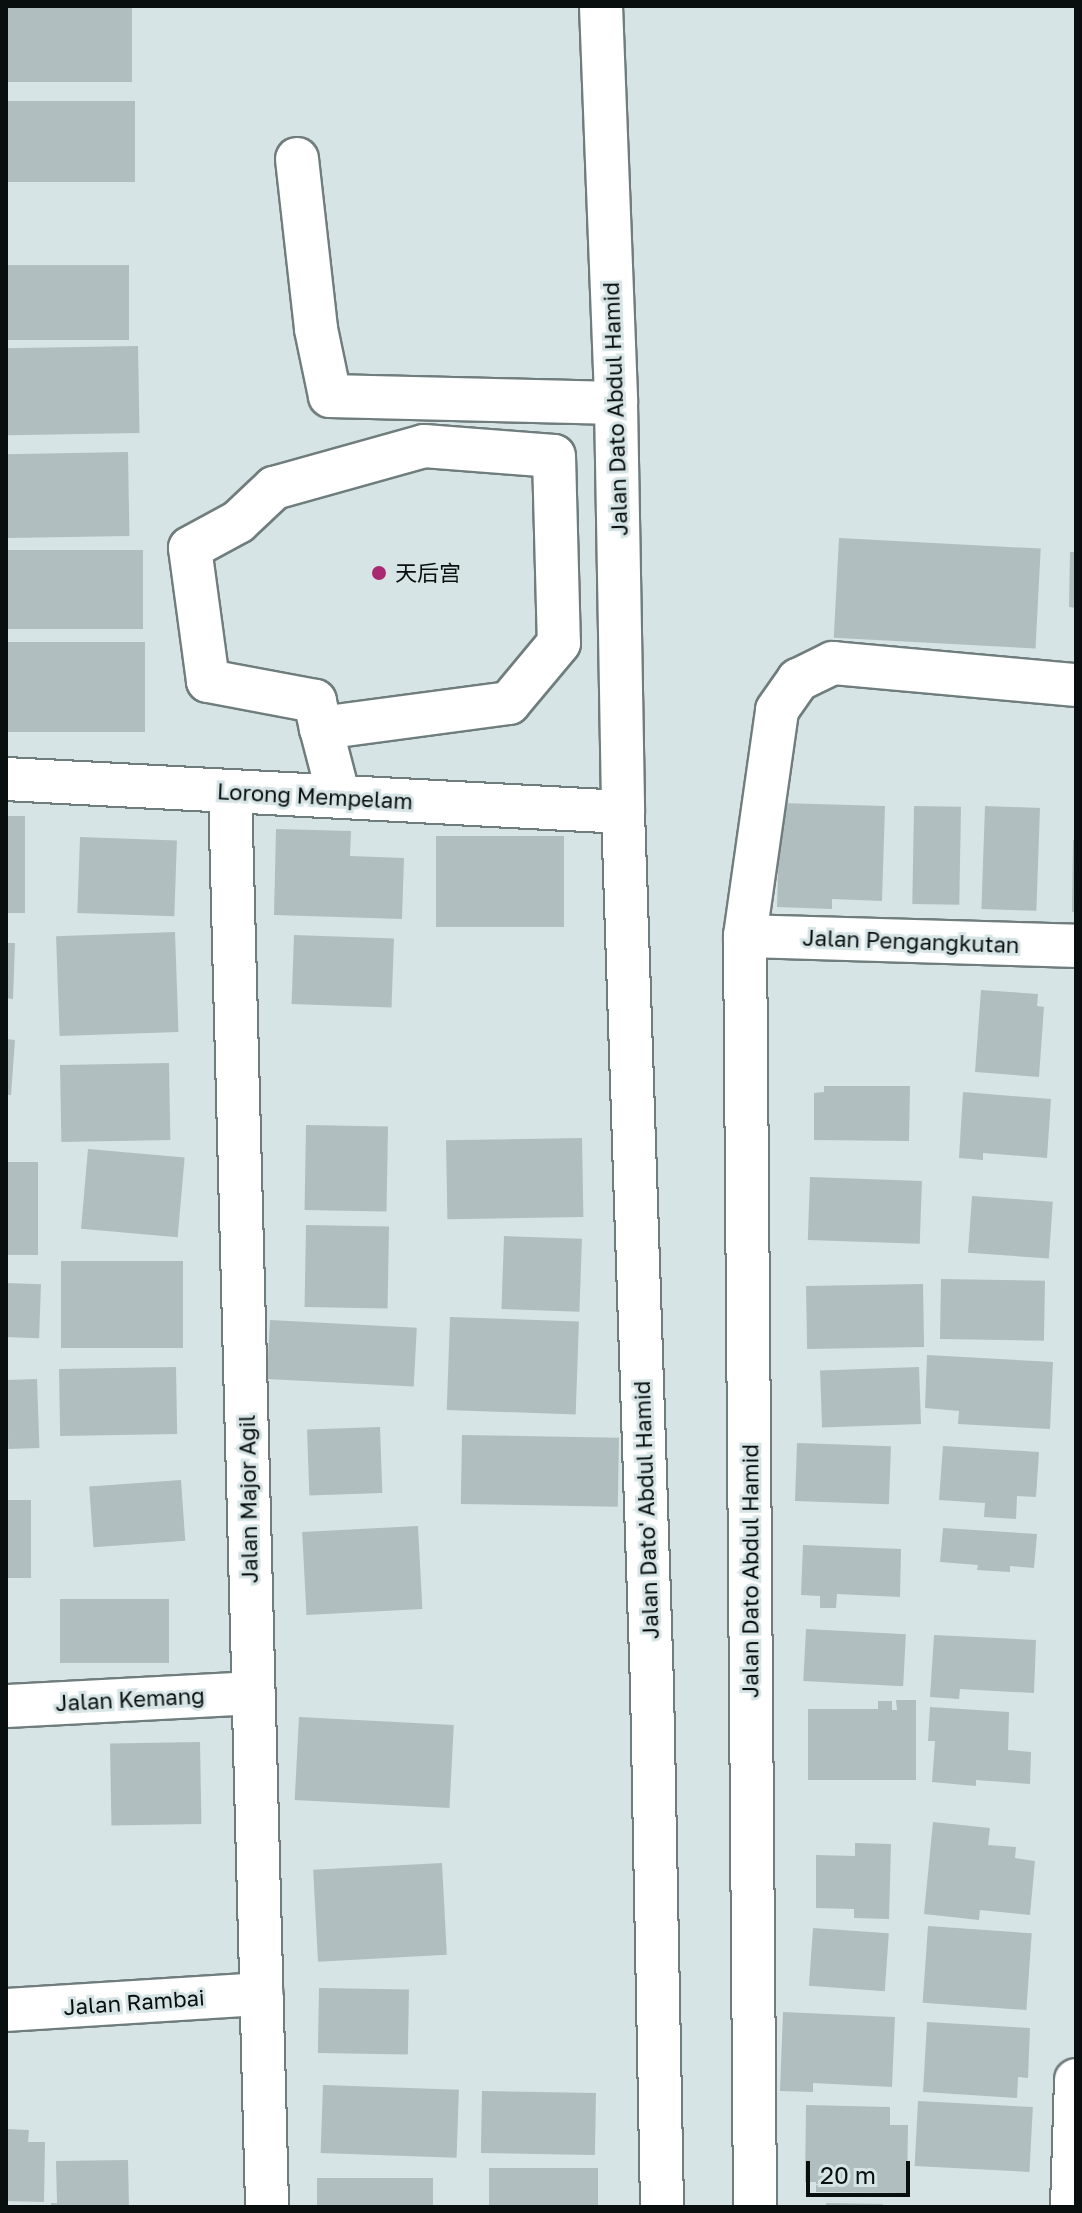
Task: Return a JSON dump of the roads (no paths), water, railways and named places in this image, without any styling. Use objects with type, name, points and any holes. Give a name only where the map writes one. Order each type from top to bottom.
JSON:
[{"type":"street","name":"Jalan Dato Abdul Hamid","points":[[601,6],[616,403],[623,812]]},
{"type":"street","points":[[297,159],[316,329],[330,396],[616,403]]},
{"type":"street","points":[[321,728],[509,703],[559,643],[554,456],[424,446],[274,488],[238,522],[190,548],[208,681],[315,701],[321,728],[339,797]]},
{"type":"street","name":"Jalan Dato Abdul Hamid","points":[[755,2207],[745,936],[777,710],[798,680],[833,663],[1076,685]]},
{"type":"street","name":"Lorong Mempelam","points":[[6,779],[623,812]]},
{"type":"street","name":"Jalan Major Agil","points":[[230,791],[267,2207]]},
{"type":"street","name":"Jalan Dato' Abdul Hamid","points":[[623,812],[652,1686],[662,2207]]},
{"type":"street","name":"Jalan Pengangkutan","points":[[745,936],[1076,946]]},
{"type":"street","name":"Jalan Kemang","points":[[6,1706],[253,1693]]},
{"type":"street","name":"Jalan Rambai","points":[[6,2010],[261,1994]]},
{"type":"street","points":[[1072,2207],[1076,2080]]},
{"type":"place","name":"天后宫","points":[[379,573]]}]
